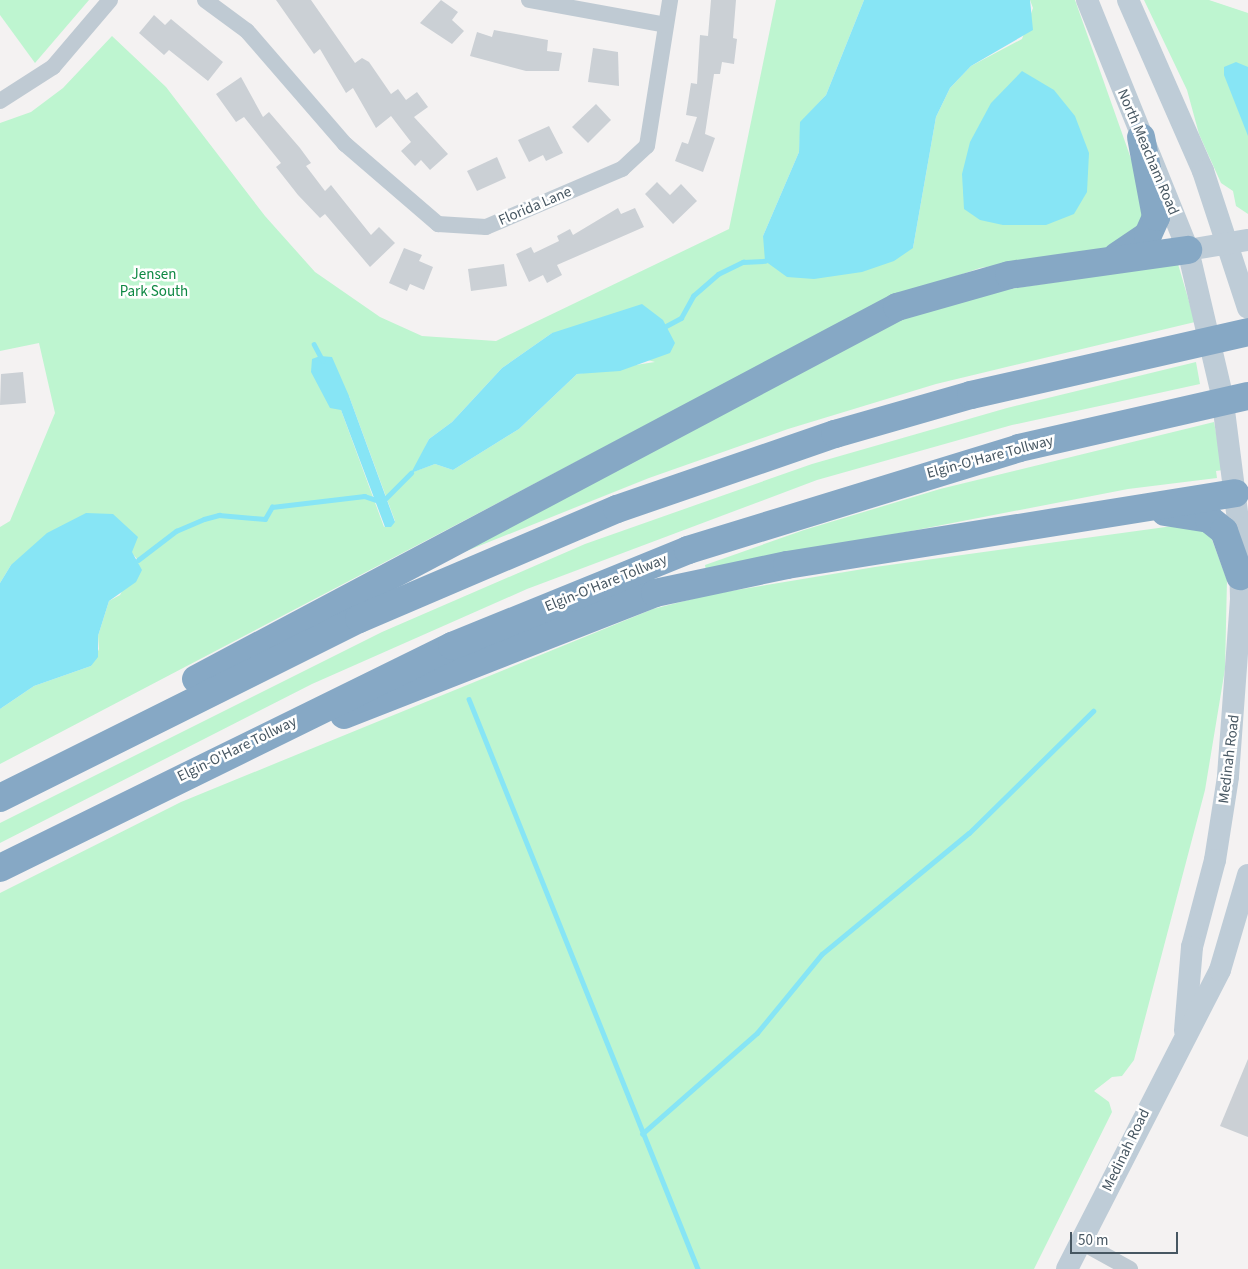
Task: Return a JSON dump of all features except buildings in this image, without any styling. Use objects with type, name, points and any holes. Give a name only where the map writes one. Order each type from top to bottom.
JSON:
[{"type":"highway","points":[[1110,260],[1148,235],[1156,217],[1141,137]]},
{"type":"highway","points":[[60,768],[123,718],[897,307],[969,282],[1188,250]]},
{"type":"highway","points":[[0,798],[359,619],[617,509],[835,434],[962,397],[1248,332]]},
{"type":"highway","name":"Elgin-O'Hare Tollway","points":[[0,868],[263,736],[452,646],[688,550],[946,468],[1204,404],[1248,396]]},
{"type":"highway","points":[[263,736],[316,726],[604,609],[655,593],[721,577],[1241,491]]},
{"type":"highway","points":[[1136,509],[1209,519],[1224,531],[1240,576]]},
{"type":"main road","name":"North Meacham Road","points":[[1087,0],[1188,250],[1203,306]]},
{"type":"main road","points":[[1128,0],[1239,242],[1247,303]]},
{"type":"main road","points":[[1188,250],[1239,242]]},
{"type":"main road","name":"Medinah Road","points":[[1184,1031],[1192,948],[1215,860],[1228,778],[1240,576],[1241,491],[1203,306]]},
{"type":"main road","name":"Medinah Road","points":[[1067,1269],[1184,1031],[1220,970],[1248,875]]},
{"type":"street","points":[[0,101],[54,67],[110,0]]},
{"type":"street","name":"Florida Lane","points":[[204,0],[247,31],[345,144],[438,224],[486,227],[622,169],[647,146],[670,0]]},
{"type":"street","points":[[529,0],[666,25]]},
{"type":"street","points":[[1081,1242],[1130,1269]]},
{"type":"green space","points":[[0,0],[89,0],[35,63],[0,15]]},
{"type":"green space","name":"Jensen Park South","points":[[776,0],[864,0],[826,95],[801,122],[799,152],[763,236],[913,248],[936,117],[950,88],[971,66],[1022,39],[1033,8],[1030,0],[1075,0],[1141,187],[1143,218],[1137,230],[1112,247],[980,268],[881,302],[0,764],[0,709],[34,686],[91,666],[99,649],[98,636],[109,601],[120,595],[138,560],[131,552],[11,565],[0,583],[0,527],[10,521],[55,413],[39,343],[0,351],[0,123],[31,112],[63,88],[112,36],[166,87],[265,216],[315,272],[380,317],[422,336],[496,341],[729,229]],"holes":[[[552,333],[655,362],[577,374],[519,429],[453,470],[435,464],[413,472],[429,439],[452,422],[502,368]],[[349,396],[395,521],[384,527],[341,410]]]},
{"type":"green space","points":[[1144,0],[1209,0],[1248,13],[1248,214],[1236,206],[1233,191],[1221,183],[1199,134],[1187,90]]},
{"type":"green space","points":[[1178,264],[1195,322],[936,384],[788,429],[649,478],[459,554],[897,321],[975,294]]},
{"type":"green space","points":[[1196,362],[1200,384],[1012,425],[817,480],[527,589],[312,684],[0,843],[0,823],[382,632],[585,544],[812,464],[1007,408]]},
{"type":"green space","points":[[1214,422],[1223,470],[1216,471],[1217,478],[1128,489],[706,571],[705,565],[804,530],[940,489]]},
{"type":"green space","points":[[1173,526],[1201,530],[1211,537],[1227,580],[1225,669],[1205,790],[1134,1060],[1122,1076],[1112,1077],[1094,1091],[1109,1102],[1112,1112],[1034,1269],[0,1269],[0,893],[181,802],[653,609],[712,594],[875,567]]},
{"type":"water","points":[[864,0],[1030,0],[1033,30],[971,66],[950,88],[936,117],[913,248],[894,261],[862,272],[814,279],[787,277],[765,261],[763,236],[799,152],[800,122],[826,95]]},
{"type":"water","points":[[1236,62],[1248,67],[1248,136],[1224,75],[1224,67]]},
{"type":"water","points":[[1022,71],[1054,90],[1075,116],[1089,153],[1087,192],[1074,214],[1046,225],[1003,225],[980,220],[964,209],[962,174],[970,142],[991,103]]},
{"type":"water","points":[[642,304],[663,320],[675,343],[670,353],[620,371],[577,374],[519,429],[453,470],[435,464],[411,473],[429,439],[452,422],[502,368],[552,333]]},
{"type":"water","points":[[320,356],[332,357],[349,396],[395,522],[391,527],[385,527],[341,410],[330,408],[311,372],[312,359]]},
{"type":"water","points":[[86,513],[113,514],[138,537],[132,552],[142,570],[136,582],[109,601],[98,636],[98,657],[91,666],[34,686],[0,709],[0,583],[11,565],[47,533]]},
{"type":"waterway","points":[[666,326],[681,318],[693,296],[718,274],[743,262],[765,261]]},
{"type":"waterway","points":[[314,344],[323,361]]},
{"type":"waterway","points":[[138,560],[176,531],[204,519],[219,515],[265,519],[272,507],[364,496],[382,502],[411,473]]},
{"type":"waterway","points":[[469,699],[698,1269]]},
{"type":"waterway","points":[[642,1134],[757,1033],[822,954],[969,833],[1093,711]]}]
